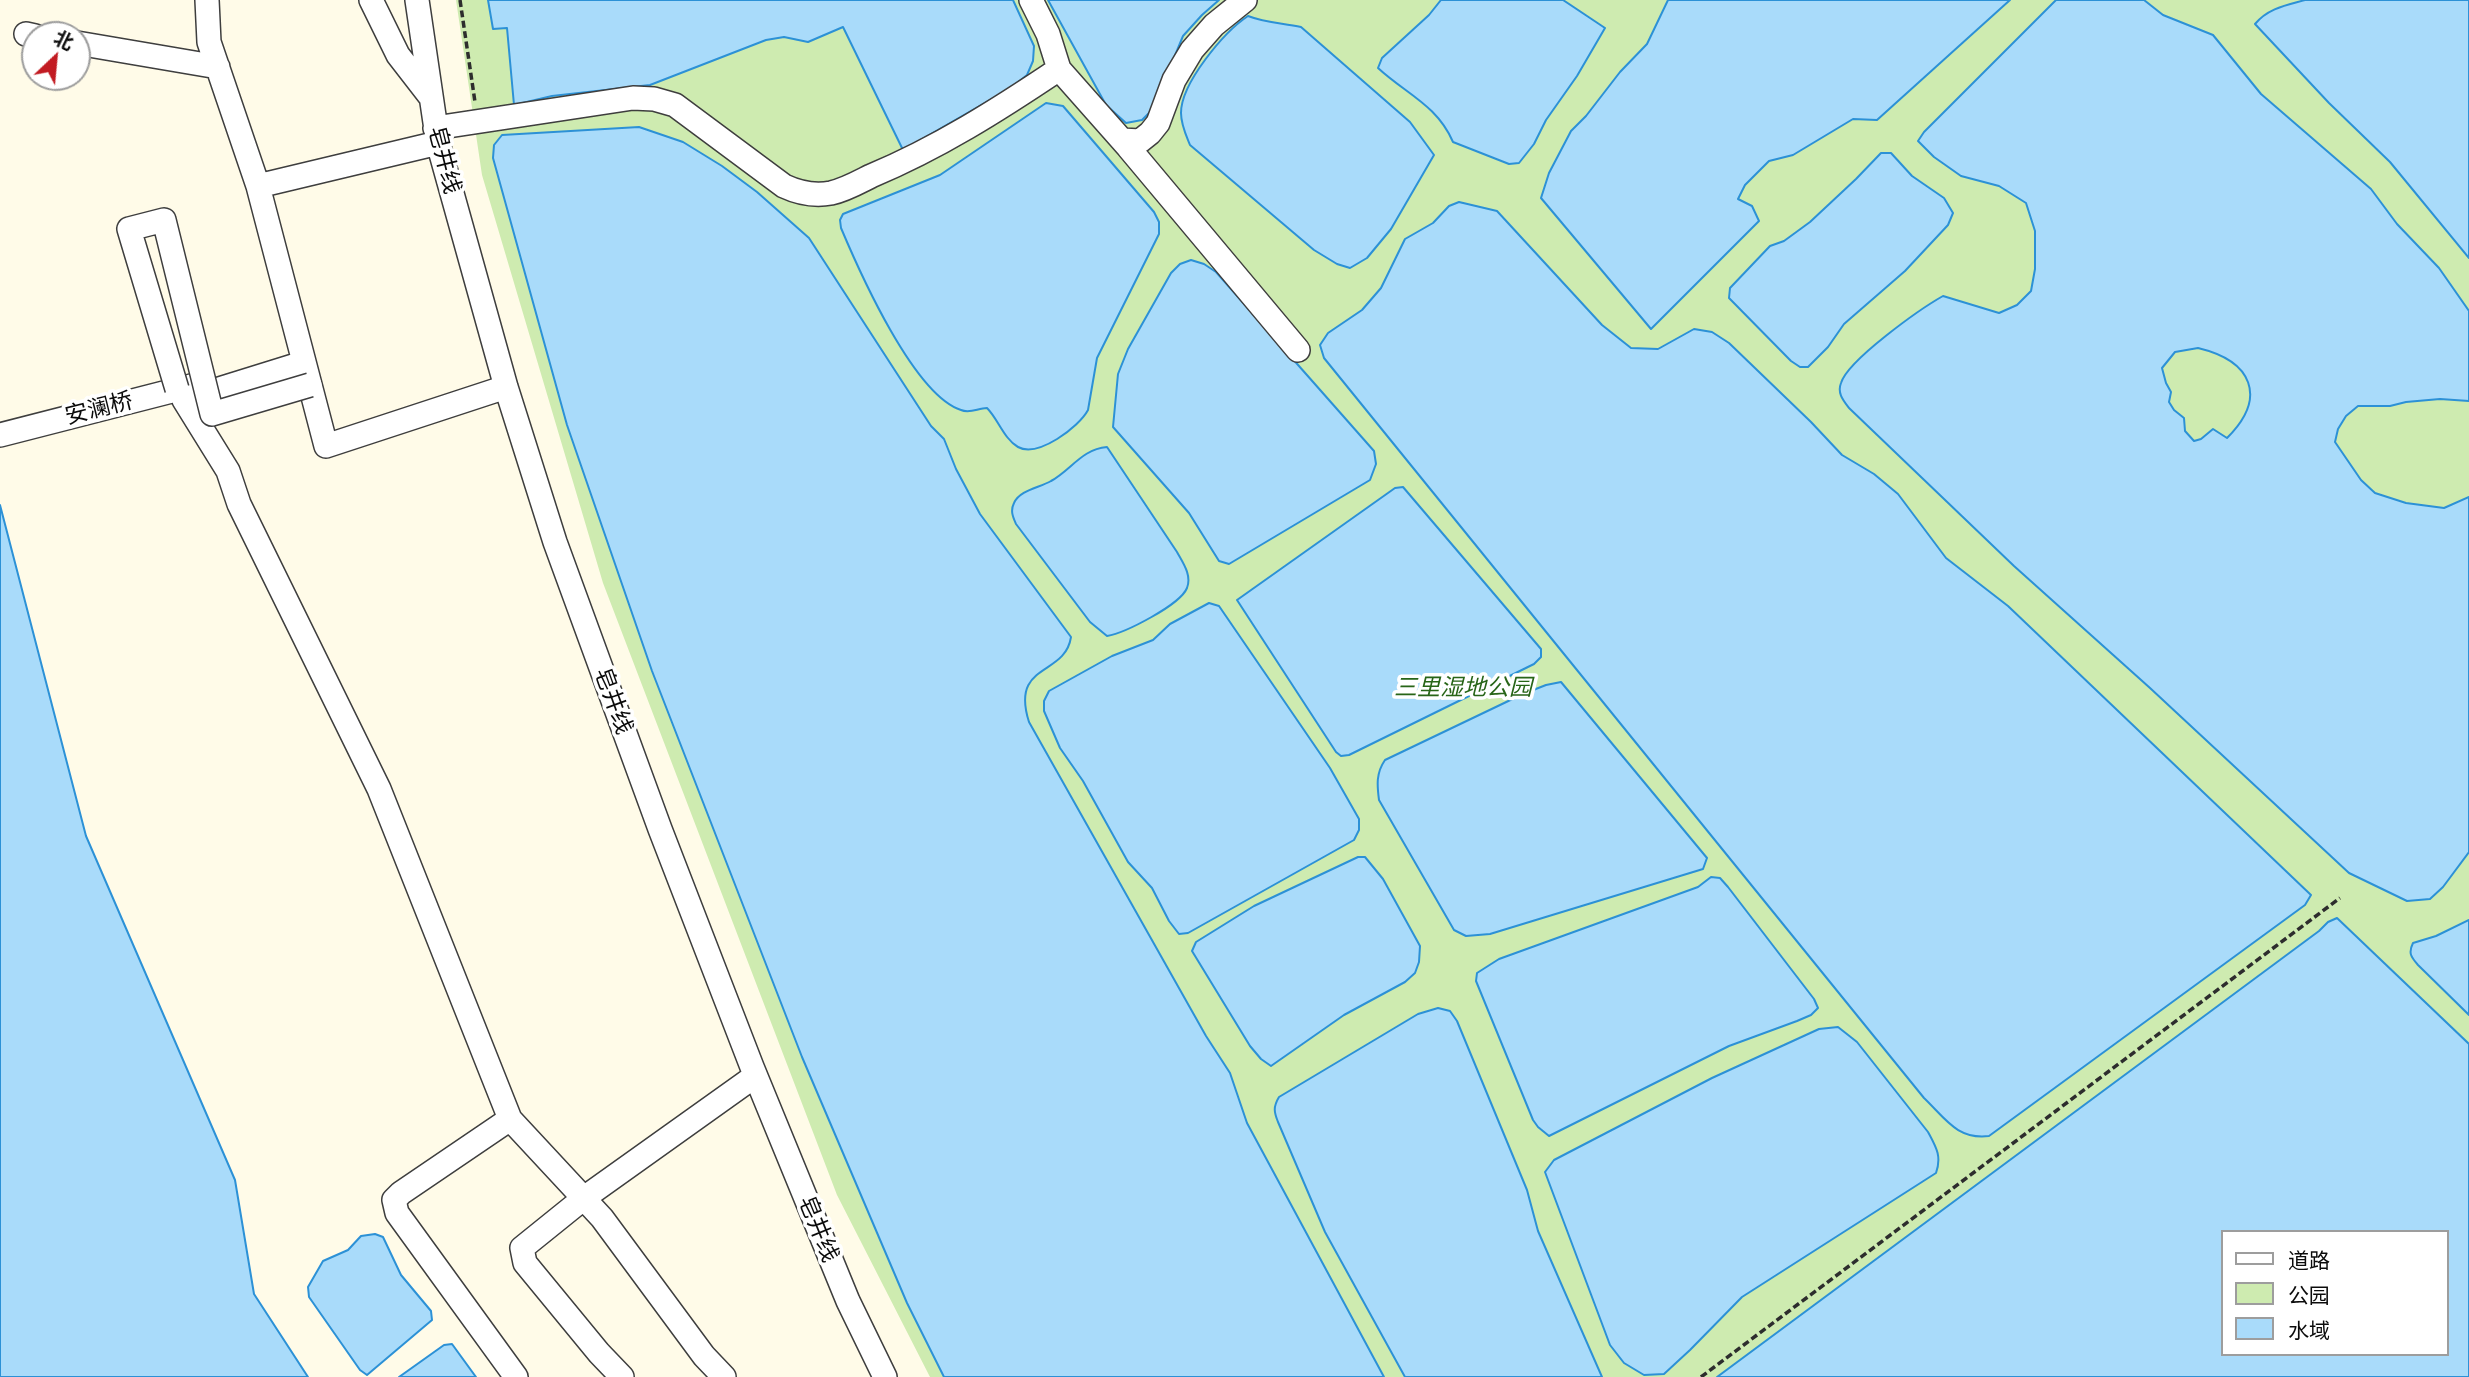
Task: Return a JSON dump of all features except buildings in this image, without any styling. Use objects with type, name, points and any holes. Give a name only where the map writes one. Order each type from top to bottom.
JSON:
[{"type":"street","points":[[207,0],[209,42],[258,186],[326,446],[506,387]]},
{"type":"street","points":[[371,0],[398,55],[431,98]]},
{"type":"street","name":"皂井线","points":[[417,0],[437,136],[506,387],[565,568],[660,829],[755,1076],[848,1301],[886,1377]]},
{"type":"street","points":[[1031,0],[1048,34],[1059,69],[1298,350]]},
{"type":"street","points":[[1122,140],[1140,141],[1150,133],[1158,123],[1174,80],[1192,50],[1214,25],[1245,0]]},
{"type":"street","points":[[91,45],[218,66]]},
{"type":"street","points":[[258,186],[437,136],[478,121],[633,98],[654,99],[675,105],[784,186],[798,192],[832,193],[908,161],[983,120],[1059,69]]},
{"type":"street","name":"安澜桥","points":[[0,435],[187,387],[129,229],[164,220],[212,414],[310,386]]},
{"type":"street","points":[[303,363],[184,400],[228,471],[239,504],[379,789],[510,1119],[602,1218],[704,1356],[724,1377]]},
{"type":"street","points":[[622,1377],[525,1263],[522,1248],[584,1198],[755,1076]]},
{"type":"street","points":[[510,1119],[394,1200],[397,1213],[516,1377]]},
{"type":"path","points":[[460,0],[478,121]]},
{"type":"path","points":[[1701,1377],[2340,898]]},
{"type":"green space","name":"三里湿地公园","points":[[456,0],[2469,0],[2469,1377],[930,1377],[837,1195],[603,583],[482,175]]},
{"type":"water","points":[[488,0],[1013,0],[1034,46],[1033,61],[1027,75],[1011,88],[903,150],[843,27],[808,42],[784,37],[766,40],[650,85],[552,96],[514,105],[507,28],[493,29]]},
{"type":"water","points":[[1048,0],[1219,0],[1183,36],[1153,109],[1142,120],[1126,123],[1106,105]]},
{"type":"water","points":[[1441,0],[1563,0],[1605,28],[1577,76],[1546,120],[1534,144],[1519,163],[1509,164],[1453,142],[1430,109],[1378,68],[1382,58],[1429,15]]},
{"type":"water","points":[[1668,0],[2010,0],[1877,120],[1853,119],[1793,155],[1769,161],[1745,185],[1738,199],[1752,206],[1759,221],[1651,329],[1541,198],[1549,173],[1571,131],[1647,44]]},
{"type":"water","points":[[2056,0],[2144,0],[2163,15],[2213,35],[2261,94],[2371,189],[2397,224],[2439,268],[2469,311],[2469,401],[2440,399],[2390,406],[2358,406],[2346,416],[2338,429],[2335,442],[2361,480],[2375,493],[2406,503],[2444,508],[2469,497],[2469,852],[2443,887],[2430,899],[2407,901],[2349,873],[2014,566],[1845,402],[1840,387],[1846,373],[1902,323],[1943,296],[1999,313],[2017,305],[2031,291],[2035,269],[2035,231],[2026,203],[1999,186],[1961,176],[1934,157],[1918,141]],"holes":[[[2198,348],[2216,354],[2242,371],[2248,382],[2250,395],[2247,408],[2240,423],[2227,438],[2213,429],[2194,441],[2185,431],[2184,418],[2169,402],[2171,392],[2162,368],[2175,352]]]},
{"type":"water","points":[[2305,0],[2469,0],[2469,258],[2390,162],[2329,103],[2255,24],[2272,11]]},
{"type":"water","points":[[1248,16],[1301,27],[1410,122],[1434,155],[1391,229],[1367,258],[1350,268],[1337,264],[1314,250],[1190,145],[1181,113],[1188,87],[1216,46]]},
{"type":"water","points":[[1046,103],[1063,106],[1154,212],[1159,222],[1159,234],[1097,358],[1088,410],[1057,439],[1047,445],[1026,449],[1018,447],[1009,439],[987,408],[961,410],[943,400],[925,382],[890,330],[861,273],[840,220],[843,214],[940,175]]},
{"type":"water","points":[[639,127],[683,142],[722,166],[757,192],[809,238],[931,426],[944,439],[956,469],[980,514],[1071,637],[1067,650],[1032,679],[1027,689],[1025,703],[1029,722],[1206,1036],[1230,1073],[1247,1123],[1384,1377],[944,1377],[907,1303],[802,1057],[652,671],[567,425],[493,158],[494,145],[502,135]]},
{"type":"water","points":[[1881,153],[1891,153],[1912,176],[1944,198],[1953,213],[1948,225],[1905,271],[1844,324],[1828,347],[1808,367],[1800,367],[1729,298],[1730,288],[1770,246],[1784,241],[1810,222]]},
{"type":"water","points":[[1459,202],[1497,211],[1602,325],[1631,348],[1658,349],[1694,329],[1712,332],[1729,343],[1842,455],[1874,474],[1898,494],[1946,558],[2008,606],[2311,895],[2305,905],[1989,1136],[1968,1135],[1952,1126],[1924,1098],[1324,358],[1320,345],[1328,333],[1362,310],[1381,288],[1405,239],[1433,223],[1449,206]]},
{"type":"water","points":[[1191,260],[1216,272],[1374,451],[1376,464],[1370,480],[1229,564],[1219,561],[1189,513],[1113,427],[1118,374],[1128,349],[1171,273],[1180,264]]},
{"type":"water","points":[[1107,447],[1177,552],[1186,569],[1188,583],[1182,595],[1163,610],[1138,624],[1107,636],[1090,622],[1016,524],[1012,511],[1014,503],[1021,495],[1051,481],[1091,452]]},
{"type":"water","points":[[1403,487],[1541,649],[1541,657],[1534,664],[1349,755],[1341,756],[1237,600],[1395,488]]},
{"type":"water","points":[[0,505],[86,836],[235,1180],[254,1294],[308,1377],[0,1377]]},
{"type":"water","points":[[1209,603],[1219,606],[1330,768],[1359,819],[1359,830],[1354,840],[1188,933],[1179,934],[1152,888],[1128,862],[1083,781],[1060,748],[1044,711],[1044,701],[1049,691],[1112,656],[1153,640],[1170,624]]},
{"type":"water","points":[[1561,682],[1707,858],[1703,869],[1490,934],[1466,936],[1454,930],[1379,800],[1380,770],[1385,760],[1523,694]]},
{"type":"water","points":[[1358,857],[1365,857],[1383,879],[1420,946],[1415,973],[1405,982],[1344,1015],[1271,1066],[1250,1046],[1192,951],[1196,942],[1254,906]]},
{"type":"water","points":[[1711,877],[1720,878],[1728,887],[1814,999],[1818,1008],[1811,1015],[1797,1021],[1729,1046],[1549,1136],[1533,1120],[1476,981],[1477,973],[1499,959],[1698,887]]},
{"type":"water","points":[[2337,918],[2469,1044],[2469,1377],[1717,1377]]},
{"type":"water","points":[[2469,920],[2469,1015],[2418,965],[2412,957],[2411,946]]},
{"type":"water","points":[[1438,1008],[1450,1011],[1457,1021],[1527,1190],[1538,1231],[1602,1377],[1405,1377],[1325,1232],[1277,1118],[1275,1110],[1279,1097],[1418,1014]]},
{"type":"water","points":[[1838,1027],[1857,1042],[1928,1132],[1938,1157],[1936,1173],[1742,1297],[1664,1374],[1644,1375],[1624,1363],[1610,1345],[1545,1172],[1554,1160],[1712,1078],[1819,1029]]},
{"type":"water","points":[[375,1234],[383,1237],[401,1275],[431,1311],[432,1320],[367,1375],[360,1370],[309,1297],[308,1287],[323,1261],[348,1250],[361,1236]]},
{"type":"water","points":[[452,1344],[476,1377],[399,1377],[444,1345]]}]
